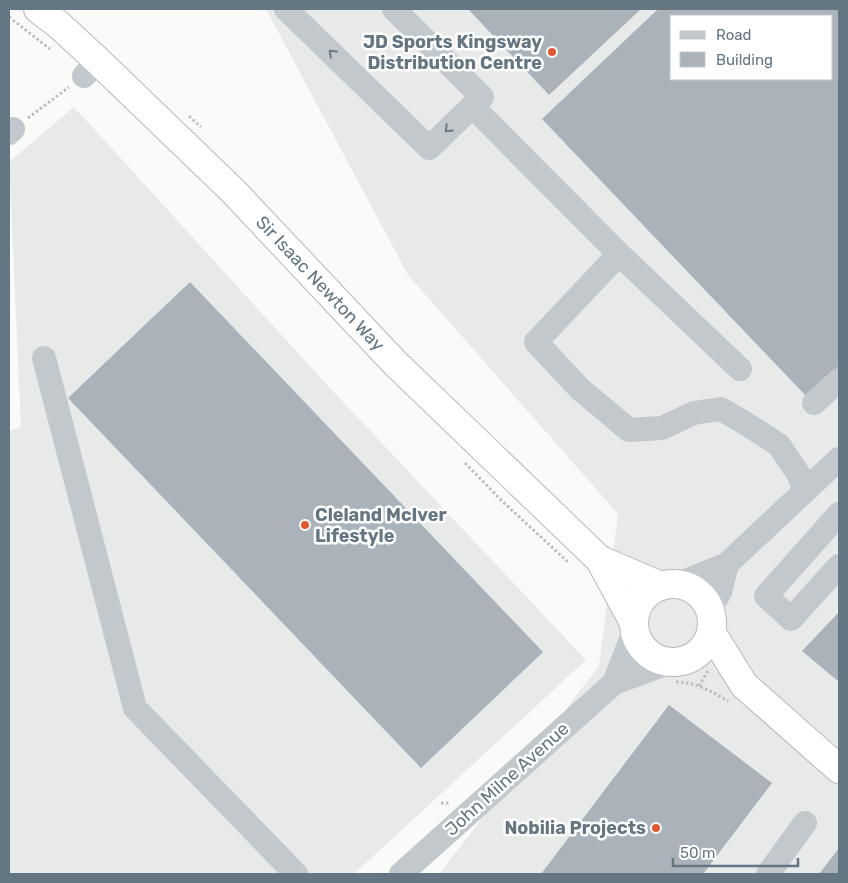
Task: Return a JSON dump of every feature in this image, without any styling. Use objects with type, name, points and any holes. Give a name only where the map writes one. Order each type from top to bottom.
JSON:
[{"type":"highway","name":"Sir Isaac Newton Way","points":[[38,9],[59,25],[91,68],[233,191],[395,363],[600,560],[634,626]]},
{"type":"highway","name":"Sir Isaac Newton Way","points":[[600,560],[670,585]]},
{"type":"highway","points":[[744,685],[674,669],[646,653],[638,643],[634,626],[636,609],[642,599],[651,591],[670,585],[688,587],[697,592],[704,600],[710,621],[744,685],[839,769]]},
{"type":"highway","points":[[674,669],[697,654],[706,644],[710,621]]},
{"type":"street","points":[[286,9],[429,148],[482,96],[394,9]]},
{"type":"street","points":[[472,106],[619,254],[740,369]]},
{"type":"street","points":[[619,254],[536,342],[580,389],[629,430],[662,428],[694,413],[721,410],[748,424],[779,444],[799,475],[805,491]]},
{"type":"street","points":[[44,358],[135,708],[296,874]]},
{"type":"street","points":[[814,403],[839,380]]},
{"type":"street","points":[[670,585],[727,564],[839,460]]},
{"type":"street","points":[[839,514],[766,596],[791,619],[839,566]]},
{"type":"street","points":[[710,621],[727,564]]},
{"type":"street","name":"John Milne Avenue","points":[[614,684],[634,626]]},
{"type":"street","name":"John Milne Avenue","points":[[406,873],[437,829],[614,684],[674,669]]},
{"type":"street","points":[[768,874],[805,823]]},
{"type":"path","points":[[11,131],[91,68]]},
{"type":"path","points":[[674,669],[689,683],[704,688]]},
{"type":"shaded area","points":[[266,9],[839,9],[839,874],[439,874],[599,666],[618,514],[408,275]]},
{"type":"shaded area","points":[[74,107],[328,386],[586,660],[354,874],[9,874],[9,431],[21,427],[9,162]]},
{"type":"building","name":"JD Sports Kingsway Distribution Centre","points":[[468,9],[641,9],[549,95]]},
{"type":"building","points":[[658,9],[839,9],[839,366],[807,397],[542,119]]},
{"type":"building","name":"Cleland McIver Lifestyle","points":[[190,282],[543,652],[421,768],[68,398]]},
{"type":"building","points":[[839,612],[839,682],[802,651]]},
{"type":"building","name":"Nobilia Projects","points":[[669,705],[772,783],[703,874],[541,874]]},
{"type":"building","points":[[839,848],[839,874],[819,874]]},
{"type":"place","name":"JD Sports Kingsway Distribution Centre","points":[[552,52]]},
{"type":"place","name":"Cleland McIver Lifestyle","points":[[305,525]]},
{"type":"place","name":"Nobilia Projects","points":[[656,828]]}]
